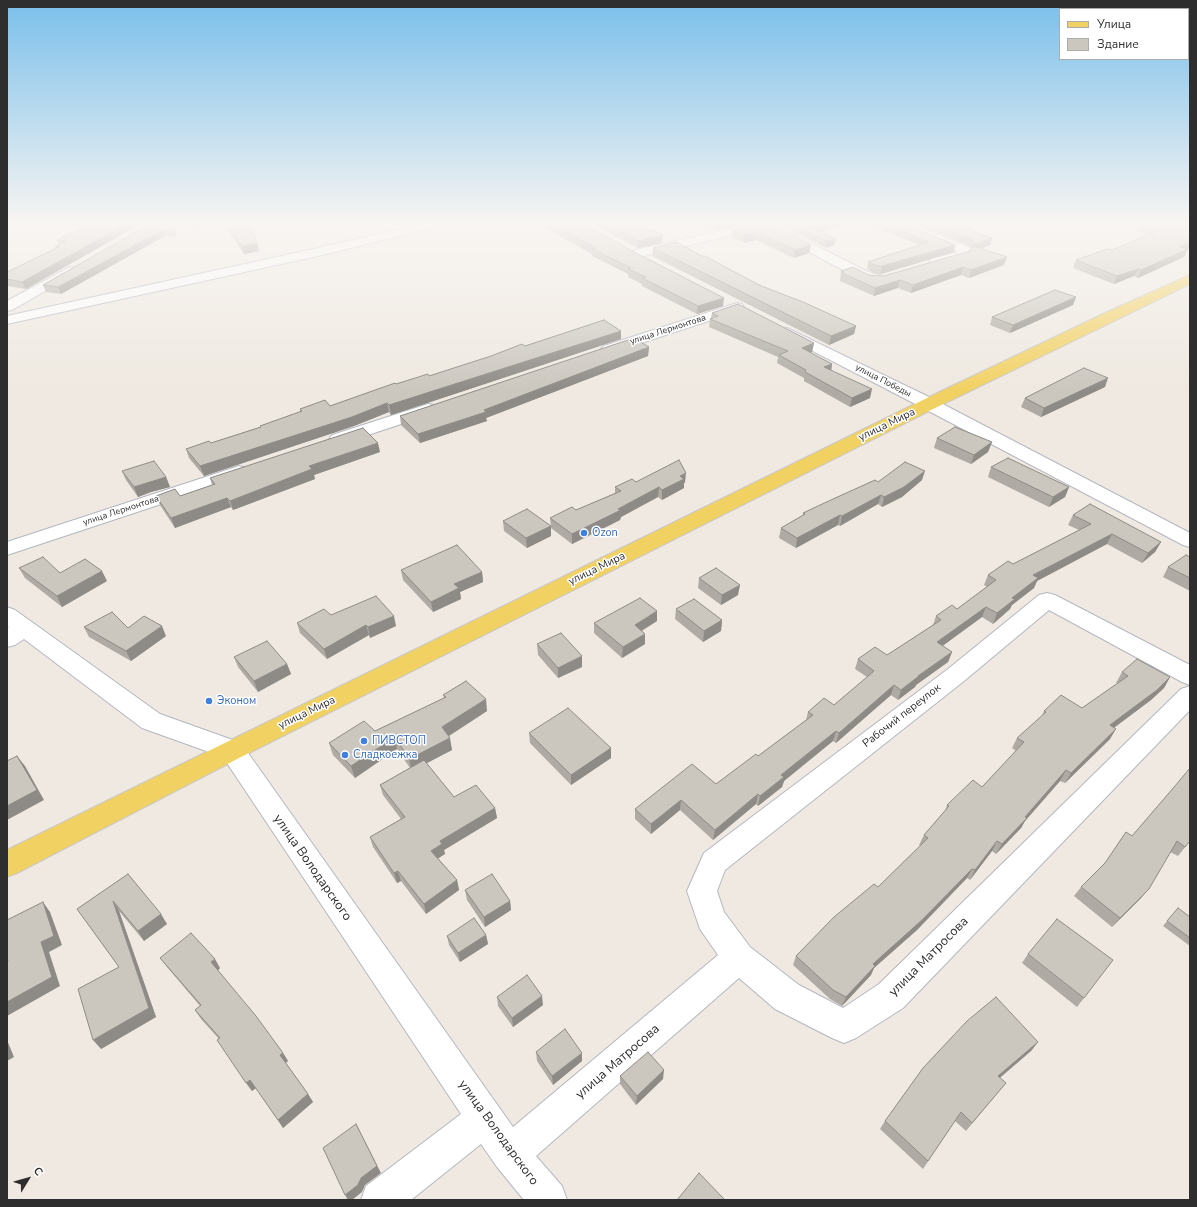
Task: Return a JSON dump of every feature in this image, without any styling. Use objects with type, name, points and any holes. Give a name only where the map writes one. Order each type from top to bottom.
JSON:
[{"type":"main road","name":"улица Мира","points":[[7,864],[232,750],[929,404],[1190,279]]},
{"type":"street","points":[[7,307],[57,278]]},
{"type":"street","points":[[7,320],[198,278]]},
{"type":"street","points":[[871,278],[882,280],[886,278]]},
{"type":"street","name":"улица Лермонтова","points":[[594,354],[744,310],[717,296]]},
{"type":"street","name":"улица Победы","points":[[772,324],[929,404],[1190,541]]},
{"type":"street","points":[[323,444],[444,404]]},
{"type":"street","name":"улица Лермонтова","points":[[7,549],[255,466]]},
{"type":"street","name":"Рабочий переулок","points":[[739,958],[711,919],[702,891],[714,862],[956,674],[1047,600],[1190,676]]},
{"type":"street","points":[[13,627],[151,721],[232,750]]},
{"type":"street","name":"улица Матросова","points":[[510,1154],[739,958],[787,997],[844,1026],[891,996],[1190,695]]},
{"type":"street","name":"улица Володарского","points":[[232,750],[510,1154],[548,1200]]},
{"type":"street","points":[[380,1200],[485,1118]]},
{"type":"building","points":[[7,278],[29,278],[22,282]]},
{"type":"building","points":[[55,278],[74,278],[58,287],[43,285]]},
{"type":"building","points":[[643,278],[685,278],[724,298],[698,306]]},
{"type":"building","points":[[714,278],[747,278],[856,326],[831,336]]},
{"type":"building","points":[[854,278],[932,278],[913,285],[900,280],[875,288]]},
{"type":"building","points":[[1055,290],[1076,297],[1013,325],[992,317]]},
{"type":"building","points":[[738,304],[814,343],[802,348],[832,364],[824,367],[872,389],[852,398],[805,372],[806,370],[779,355],[788,351],[710,319],[718,316],[712,313]]},
{"type":"building","points":[[604,320],[621,331],[389,405],[387,403],[352,417],[200,466],[186,449],[209,441],[211,443],[261,427],[260,426],[302,411],[300,409],[325,400],[330,406],[395,383],[396,384],[428,374],[429,376],[491,356],[522,344],[525,346]]},
{"type":"building","points":[[634,338],[649,347],[484,410],[486,412],[418,434],[400,416]]},
{"type":"building","points":[[1084,368],[1108,378],[1044,408],[1025,398]]},
{"type":"building","points":[[955,427],[992,442],[974,455],[937,438]]},
{"type":"building","points":[[363,428],[378,443],[309,466],[312,469],[230,501],[227,498],[171,518],[156,496],[175,489],[180,496],[215,484],[210,478]]},
{"type":"building","points":[[1008,458],[1069,487],[1053,497],[991,467]]},
{"type":"building","points":[[679,460],[686,473],[680,476],[684,479],[662,490],[659,487],[618,509],[621,510],[572,534],[550,518],[572,507],[576,510],[621,491],[615,487],[632,479],[636,482]]},
{"type":"building","points":[[154,461],[166,477],[134,487],[122,471]]},
{"type":"building","points":[[905,462],[925,471],[904,487],[884,497],[881,495],[797,538],[781,528],[805,514],[803,513],[875,480],[878,482]]},
{"type":"building","points":[[1090,504],[1161,542],[1148,553],[1112,534],[1033,575],[1038,578],[1012,598],[1015,599],[997,613],[986,607],[937,642],[952,652],[901,690],[894,685],[839,733],[836,731],[781,775],[784,777],[760,796],[758,794],[715,830],[681,800],[651,824],[635,809],[692,764],[716,784],[756,754],[758,756],[813,715],[808,712],[824,698],[834,705],[874,671],[858,659],[875,647],[887,655],[941,620],[936,616],[952,605],[957,609],[996,580],[988,575],[1008,561],[1013,564],[1091,524],[1073,515]]},
{"type":"building","points":[[527,509],[551,526],[526,538],[503,521]]},
{"type":"building","points":[[457,545],[482,572],[454,584],[459,588],[431,602],[401,570]]},
{"type":"building","points":[[1186,555],[1190,557],[1190,578],[1168,567]]},
{"type":"building","points":[[43,557],[60,573],[85,559],[102,571],[57,596],[19,568]]},
{"type":"building","points":[[716,568],[740,585],[722,595],[699,578]]},
{"type":"building","points":[[376,596],[394,616],[368,627],[366,625],[324,649],[297,623],[324,609],[331,615]]},
{"type":"building","points":[[640,598],[657,611],[635,625],[645,634],[623,647],[594,623]]},
{"type":"building","points":[[694,599],[722,620],[704,631],[676,609]]},
{"type":"building","points":[[112,612],[128,628],[144,616],[162,626],[126,651],[84,627]]},
{"type":"building","points":[[561,633],[582,656],[558,668],[537,644]]},
{"type":"building","points":[[267,641],[287,664],[254,681],[234,657]]},
{"type":"building","points":[[1137,659],[1170,677],[1157,690],[1110,725],[1116,729],[1071,773],[1066,770],[1025,817],[1027,818],[1002,844],[997,841],[975,870],[972,869],[922,920],[873,964],[875,966],[846,997],[833,990],[796,956],[834,917],[874,884],[878,887],[928,838],[924,835],[949,806],[947,805],[973,780],[982,787],[1024,742],[1017,738],[1046,712],[1044,711],[1061,695],[1082,708],[1128,676],[1122,672]]},
{"type":"building","points":[[466,681],[486,699],[442,727],[450,738],[409,759],[395,737],[351,766],[329,743],[364,721],[375,731],[446,697],[443,695]]},
{"type":"building","points":[[568,708],[611,748],[571,775],[529,733]]},
{"type":"building","points":[[17,756],[37,790],[7,806],[7,761]]},
{"type":"building","points":[[424,760],[454,797],[476,785],[495,808],[440,841],[442,844],[431,851],[457,880],[424,904],[398,871],[394,873],[370,837],[405,817],[380,785]]},
{"type":"building","points":[[1190,768],[1190,841],[1185,847],[1177,841],[1149,889],[1120,918],[1081,887],[1105,863],[1126,832],[1132,836]]},
{"type":"building","points":[[128,874],[161,914],[138,931],[113,901],[149,1008],[93,1040],[78,989],[119,967],[77,909]]},
{"type":"building","points":[[492,874],[510,901],[484,917],[465,890]]},
{"type":"building","points":[[43,902],[54,936],[41,942],[52,977],[7,1002],[7,920]]},
{"type":"building","points":[[1178,908],[1190,917],[1190,938],[1167,921]]},
{"type":"building","points":[[474,918],[486,935],[458,953],[447,936]]},
{"type":"building","points":[[1057,919],[1113,960],[1084,998],[1028,954]]},
{"type":"building","points":[[191,933],[215,959],[211,962],[256,1016],[283,1053],[280,1055],[308,1094],[278,1120],[250,1080],[246,1083],[217,1040],[220,1038],[195,1010],[201,1005],[160,958]]},
{"type":"building","points":[[527,975],[542,996],[512,1018],[497,997]]},
{"type":"building","points":[[996,997],[1038,1042],[998,1076],[1006,1083],[972,1123],[961,1112],[928,1161],[885,1121],[923,1068],[967,1021]]},
{"type":"building","points":[[565,1029],[582,1053],[552,1076],[536,1052]]},
{"type":"building","points":[[648,1052],[664,1070],[637,1096],[620,1076]]},
{"type":"building","points":[[356,1124],[377,1166],[361,1178],[358,1185],[345,1195],[323,1148]]},
{"type":"building","points":[[699,1173],[725,1200],[677,1200]]},
{"type":"place","name":"Ozon","points":[[584,533]]},
{"type":"place","name":"Эконом","points":[[209,701]]},
{"type":"place","name":"ПИВСТОП","points":[[364,741]]},
{"type":"place","name":"Сладкоежка","points":[[345,755]]}]
